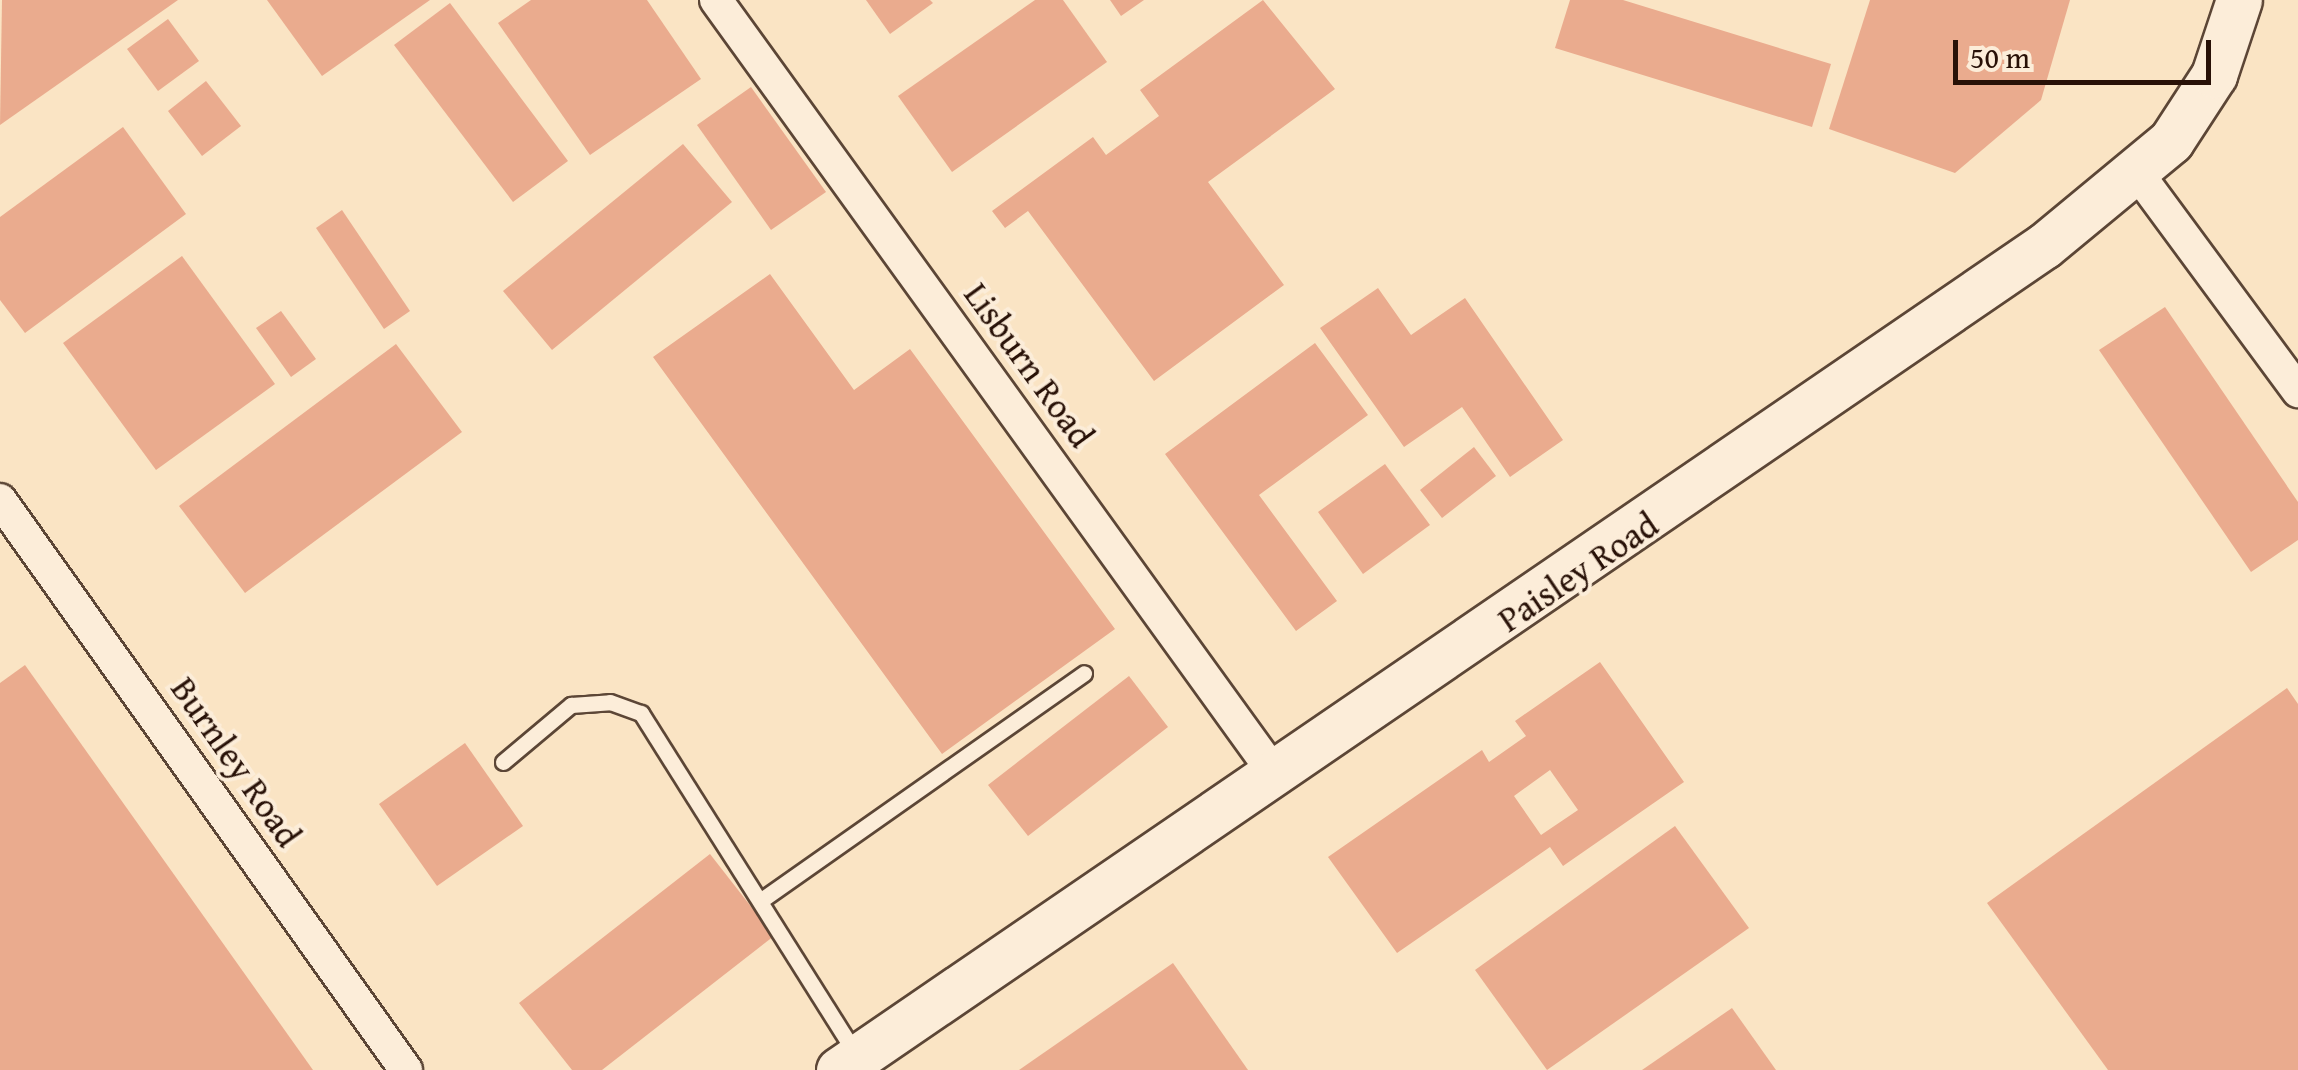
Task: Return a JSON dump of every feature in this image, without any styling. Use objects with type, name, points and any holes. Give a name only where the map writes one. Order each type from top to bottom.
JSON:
[{"type":"main road","name":"Paisley Road","points":[[849,1064],[1277,777],[2138,174],[2214,75],[2239,0]]},
{"type":"street","name":"Lisburn Road","points":[[716,0],[1277,777]]},
{"type":"street","points":[[2138,174],[2298,390]]},
{"type":"street","name":"Burnley Road","points":[[1,502],[406,1070]]},
{"type":"lane","points":[[760,901],[1084,673]]},
{"type":"lane","points":[[503,762],[571,705],[610,702],[640,713],[760,901],[849,1064]]},
{"type":"building","points":[[2,0],[178,0],[0,125]]},
{"type":"building","points":[[267,0],[430,0],[322,76]]},
{"type":"building","points":[[531,0],[647,0],[701,79],[590,155],[498,23]]},
{"type":"building","points":[[866,0],[930,0],[933,3],[890,34]]},
{"type":"building","points":[[1035,0],[1063,0],[1107,62],[952,172],[898,96]]},
{"type":"building","points":[[1110,0],[1144,0],[1121,16]]},
{"type":"building","points":[[1263,0],[1335,89],[1208,182],[1284,285],[1154,381],[1028,211],[1005,228],[992,211],[1093,137],[1106,155],[1159,116],[1140,90]]},
{"type":"building","points":[[1570,0],[1623,0],[1831,64],[1812,127],[1555,48]]},
{"type":"building","points":[[1870,0],[2070,0],[2041,100],[1955,173],[1829,129]]},
{"type":"building","points":[[450,3],[568,161],[513,202],[394,45]]},
{"type":"building","points":[[168,19],[199,61],[158,91],[127,49]]},
{"type":"building","points":[[206,81],[241,126],[202,156],[168,111]]},
{"type":"building","points":[[751,87],[826,192],[771,230],[697,125]]},
{"type":"building","points":[[123,127],[186,214],[25,333],[0,300],[0,217]]},
{"type":"building","points":[[683,144],[732,202],[552,350],[503,291]]},
{"type":"building","points":[[342,210],[410,311],[384,329],[316,228]]},
{"type":"building","points":[[182,256],[275,384],[156,470],[63,343]]},
{"type":"building","points":[[770,274],[854,390],[910,349],[1115,629],[942,754],[653,357]]},
{"type":"building","points":[[1378,288],[1411,335],[1465,298],[1563,440],[1510,477],[1462,407],[1404,447],[1320,328]]},
{"type":"building","points":[[2165,307],[2298,502],[2298,540],[2251,572],[2099,350]]},
{"type":"building","points":[[281,311],[316,359],[291,377],[256,328]]},
{"type":"building","points":[[1315,343],[1368,415],[1259,495],[1337,601],[1296,631],[1165,454]]},
{"type":"building","points":[[396,344],[462,432],[245,593],[179,506]]},
{"type":"building","points":[[1474,447],[1496,476],[1442,518],[1420,490]]},
{"type":"building","points":[[1385,464],[1430,525],[1363,574],[1318,512]]},
{"type":"building","points":[[1600,662],[1684,782],[1563,866],[1550,847],[1397,953],[1328,857],[1482,750],[1489,762],[1526,736],[1515,721]],"holes":[[[1550,770],[1578,810],[1541,835],[1514,796]]]},
{"type":"building","points":[[25,665],[313,1070],[0,1070],[0,683]]},
{"type":"building","points":[[1129,676],[1168,727],[1028,836],[988,785]]},
{"type":"building","points":[[2287,688],[2298,704],[2298,1070],[2108,1070],[1987,903]]},
{"type":"building","points":[[465,743],[523,826],[437,886],[379,804]]},
{"type":"building","points":[[1675,826],[1749,928],[1547,1070],[1475,970]]},
{"type":"building","points":[[710,854],[774,936],[602,1070],[572,1070],[519,1003]]},
{"type":"building","points":[[1173,963],[1248,1070],[1019,1070]]},
{"type":"building","points":[[1732,1008],[1776,1070],[1642,1070]]}]
